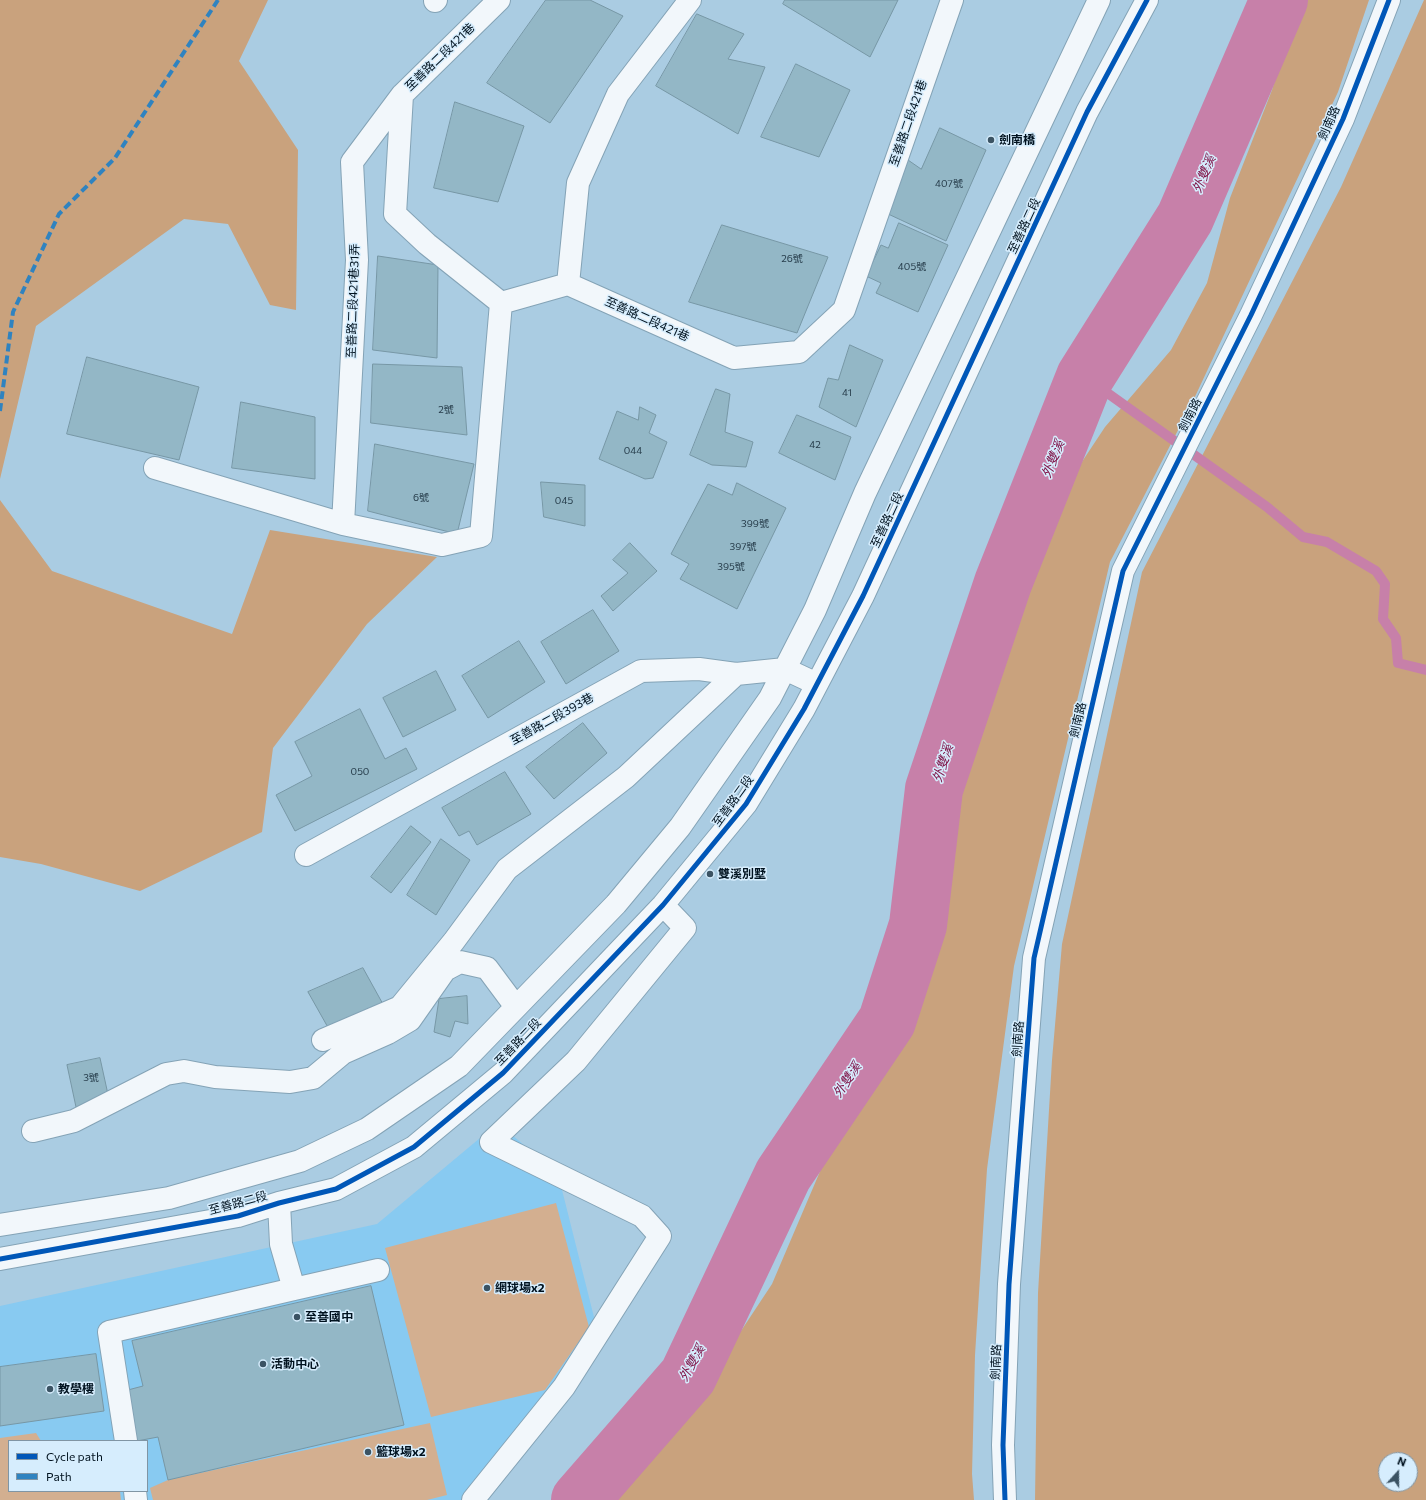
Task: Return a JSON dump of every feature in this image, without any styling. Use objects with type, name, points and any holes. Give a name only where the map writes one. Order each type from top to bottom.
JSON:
[{"type":"street","name":"至善路二段421巷","points":[[499,0],[402,95],[395,214],[427,244],[501,303]]},
{"type":"street","points":[[155,468],[342,524],[442,545],[481,536],[501,303],[568,284],[578,183],[618,94],[690,0]]},
{"type":"street","name":"至善路二段421巷","points":[[568,284],[734,358],[799,352],[844,310],[952,0]]},
{"type":"street","name":"至善路二段","points":[[0,1224],[169,1198],[300,1161],[367,1129],[459,1066],[616,904],[680,827],[770,698],[815,610],[865,493],[1099,0]]},
{"type":"street","name":"至善路二段","points":[[0,1259],[238,1216],[279,1203],[336,1189],[414,1147],[503,1073],[663,905],[746,804],[804,709],[863,596],[1087,112],[1147,0]]},
{"type":"street","name":"劍南路","points":[[1005,1500],[1003,1445],[1009,1284],[1034,958],[1123,571],[1251,315],[1342,120],[1389,0]]},
{"type":"street","name":"至善路二段421巷31弄","points":[[342,524],[357,260],[352,162],[402,95]]},
{"type":"street","name":"至善路二段393巷","points":[[306,855],[641,670],[699,669],[736,674],[785,669]]},
{"type":"street","points":[[785,669],[817,684]]},
{"type":"street","points":[[323,1040],[400,1007],[454,941],[506,869],[626,777],[736,674]]},
{"type":"street","points":[[472,1500],[564,1387],[660,1236],[642,1216],[491,1142],[576,1061],[685,928],[663,905]]},
{"type":"street","points":[[33,1131],[74,1121],[166,1074],[184,1071],[215,1077],[290,1082],[312,1078],[344,1053],[388,1033],[410,1020],[445,970],[460,962],[487,968],[516,1007]]},
{"type":"street","points":[[279,1203],[282,1244],[294,1288]]},
{"type":"street","points":[[126,1440],[109,1332],[294,1288],[378,1270]]},
{"type":"shaded area","points":[[0,0],[268,0],[239,61],[298,150],[296,310],[270,305],[228,224],[184,219],[36,326],[0,479]]},
{"type":"shaded area","points":[[1300,0],[1369,0],[1338,92],[1192,403],[1110,562],[1014,966],[987,1169],[975,1355],[972,1474],[974,1500],[605,1500],[702,1390],[772,1284],[833,1141],[883,1062],[926,957],[969,756],[993,668],[1062,492],[1105,427],[1171,350],[1207,283],[1230,198],[1272,90]]},
{"type":"shaded area","points":[[1424,0],[1426,0],[1426,1500],[1035,1500],[1038,1293],[1052,1060],[1062,944],[1142,572],[1341,187]]},
{"type":"shaded area","points":[[0,500],[52,571],[232,634],[270,530],[437,557],[367,624],[273,748],[262,832],[140,891],[41,864],[0,857]]},
{"type":"shaded area","name":"至善國中","points":[[498,1123],[558,1174],[597,1329],[464,1500],[0,1500],[0,1306],[377,1224]]},
{"type":"shaded area","name":"網球場x2","points":[[556,1203],[589,1327],[545,1390],[431,1417],[385,1248]]},
{"type":"shaded area","name":"籃球場x2","points":[[430,1423],[447,1495],[427,1500],[153,1500],[150,1488],[168,1480]]},
{"type":"shaded area","points":[[36,1433],[40,1440],[8,1440],[8,1492],[120,1492],[121,1500],[0,1500],[0,1438]]},
{"type":"building","points":[[546,0],[590,0],[623,16],[550,123],[487,83]]},
{"type":"building","points":[[785,0],[898,0],[870,57],[783,4]]},
{"type":"building","points":[[697,14],[744,34],[728,59],[765,67],[738,134],[656,86]]},
{"type":"building","points":[[796,64],[850,90],[819,157],[761,137]]},
{"type":"building","points":[[455,102],[524,126],[498,202],[434,188]]},
{"type":"building","points":[[940,128],[986,150],[946,241],[886,213],[908,160],[921,169]]},
{"type":"building","points":[[899,223],[948,245],[918,312],[876,293],[881,283],[866,276],[881,245],[888,248]]},
{"type":"building","points":[[722,225],[828,257],[797,333],[689,302]]},
{"type":"building","points":[[378,256],[438,265],[437,358],[373,350]]},
{"type":"building","points":[[850,345],[883,360],[856,427],[819,407],[828,378],[838,380]]},
{"type":"building","points":[[87,357],[199,387],[179,460],[67,434]]},
{"type":"building","points":[[373,364],[462,367],[467,435],[371,423]]},
{"type":"building","points":[[716,389],[730,394],[725,432],[753,442],[746,467],[712,465],[690,455]]},
{"type":"building","points":[[241,402],[315,417],[315,479],[232,468]]},
{"type":"building","points":[[640,407],[656,415],[649,433],[667,442],[653,478],[645,479],[599,459],[617,411],[638,420]]},
{"type":"building","points":[[797,415],[851,437],[835,480],[779,453]]},
{"type":"building","points":[[375,444],[474,464],[457,534],[368,511]]},
{"type":"building","points":[[541,482],[585,485],[585,526],[544,517]]},
{"type":"building","points":[[737,483],[786,508],[737,609],[680,579],[689,564],[671,554],[708,484],[732,495]]},
{"type":"building","points":[[630,543],[657,571],[613,611],[601,596],[628,573],[613,560]]},
{"type":"building","points":[[593,610],[619,651],[566,684],[541,642]]},
{"type":"building","points":[[519,641],[545,682],[488,718],[462,676]]},
{"type":"building","points":[[436,671],[456,710],[403,737],[383,698]]},
{"type":"building","points":[[360,709],[385,759],[406,748],[417,769],[295,831],[276,795],[312,776],[295,742]]},
{"type":"building","points":[[583,723],[607,753],[554,799],[526,767]]},
{"type":"building","points":[[505,772],[531,814],[477,845],[469,831],[459,836],[442,808]]},
{"type":"building","points":[[411,826],[431,842],[391,893],[371,877]]},
{"type":"building","points":[[441,839],[470,860],[436,915],[407,895]]},
{"type":"building","points":[[363,968],[384,1006],[330,1031],[308,992]]},
{"type":"building","points":[[467,996],[468,1024],[455,1021],[450,1037],[434,1032],[439,999]]},
{"type":"building","points":[[100,1058],[109,1099],[76,1107],[67,1065]]},
{"type":"building","name":"活動中心","points":[[371,1286],[404,1425],[168,1480],[158,1437],[137,1440],[124,1391],[143,1386],[132,1341]]},
{"type":"building","name":"教學樓","points":[[96,1354],[104,1411],[0,1426],[0,1367]]},
{"type":"waterway","name":"外雙溪","points":[[580,1500],[688,1376],[783,1175],[887,1021],[918,925],[934,789],[1003,583],[1085,377],[1185,218],[1279,0]]},
{"type":"waterway","points":[[1085,377],[1267,507],[1303,537],[1327,542],[1376,571],[1385,584],[1383,619],[1396,638],[1398,663],[1426,670]]},
{"type":"marked path","points":[[0,411],[13,312],[59,214],[115,158],[218,0]]},
{"type":"cycle path","points":[[0,1259],[238,1216],[279,1203],[336,1189],[414,1147],[503,1073],[663,905],[746,804],[804,709],[863,596],[1087,112],[1147,0]]},
{"type":"cycle path","points":[[1005,1500],[1003,1445],[1009,1284],[1034,958],[1123,571],[1251,315],[1343,119],[1389,0]]},
{"type":"place","name":"劍南橋","points":[[991,140]]},
{"type":"place","name":"雙溪別墅","points":[[710,874]]},
{"type":"place","name":"網球場x2","points":[[487,1288]]},
{"type":"place","name":"至善國中","points":[[297,1317]]},
{"type":"place","name":"活動中心","points":[[263,1364]]},
{"type":"place","name":"教學樓","points":[[50,1389]]},
{"type":"place","name":"籃球場x2","points":[[368,1452]]}]
